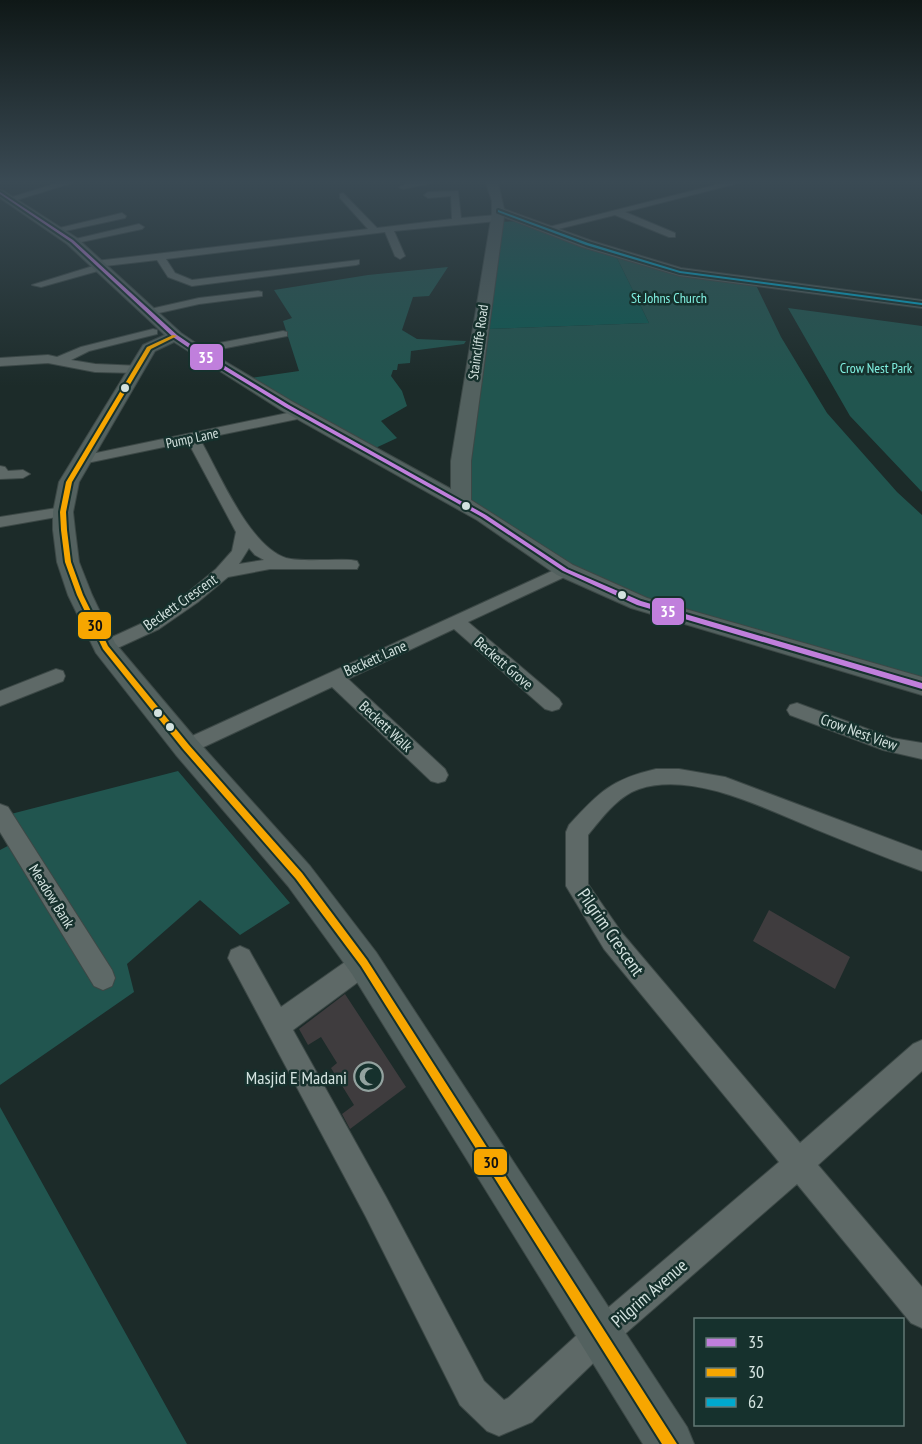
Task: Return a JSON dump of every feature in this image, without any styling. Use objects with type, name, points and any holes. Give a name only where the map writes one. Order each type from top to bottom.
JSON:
[{"type":"street","points":[[81,250],[150,312],[164,334],[200,352],[302,414],[484,516],[565,570],[639,603],[922,686]]},
{"type":"street","points":[[37,285],[92,262],[208,250]]},
{"type":"street","points":[[398,250],[400,256]]},
{"type":"street","name":"Staincliffe Road","points":[[461,504],[461,462],[493,250]]},
{"type":"street","points":[[608,250],[680,273],[922,304]]},
{"type":"street","points":[[160,256],[168,274],[178,280],[192,283],[356,262]]},
{"type":"street","points":[[327,266],[333,277]]},
{"type":"street","points":[[150,312],[199,302],[258,294]]},
{"type":"street","points":[[61,360],[85,349],[164,334]]},
{"type":"street","points":[[164,334],[149,348],[69,482],[63,512],[68,562],[80,596],[105,646],[186,747],[299,876],[364,963],[670,1444]]},
{"type":"street","points":[[200,352],[218,346],[283,334]]},
{"type":"street","points":[[0,362],[48,359],[95,368],[137,369]]},
{"type":"street","name":"Pump Lane","points":[[82,460],[302,414]]},
{"type":"street","name":"Beckett Crescent","points":[[193,438],[244,532],[261,552],[282,562]]},
{"type":"street","points":[[0,470],[4,476],[23,474]]},
{"type":"street","points":[[0,522],[63,512]]},
{"type":"street","name":"Beckett Crescent","points":[[105,646],[153,625],[222,573],[240,552],[244,532]]},
{"type":"street","name":"Beckett Crescent","points":[[222,573],[244,567],[282,562],[351,565]]},
{"type":"street","name":"Beckett Lane","points":[[186,747],[565,570]]},
{"type":"street","name":"Beckett Grove","points":[[456,621],[552,704]]},
{"type":"street","points":[[0,699],[56,676]]},
{"type":"street","name":"Beckett Walk","points":[[334,677],[438,775]]},
{"type":"street","name":"Crow Nest View","points":[[797,710],[890,745],[922,751]]},
{"type":"street","name":"Pilgrim Crescent","points":[[922,861],[747,794],[701,780],[662,776],[634,782],[604,801],[577,832],[577,886],[613,941],[922,1312]]},
{"type":"street","name":"Meadow Bank","points":[[0,813],[103,978]]},
{"type":"street","name":"Pilgrim Avenue","points":[[240,957],[376,1207],[472,1393],[499,1419],[520,1410],[600,1335],[798,1164],[922,1053]]},
{"type":"street","points":[[278,1025],[364,963]]},
{"type":"green space","points":[[495,250],[614,252],[649,323],[488,329]]},
{"type":"green space","name":"St Johns Church","points":[[614,252],[650,265],[755,283],[781,337],[827,413],[897,492],[922,515],[922,686],[639,603],[461,504],[488,329],[649,323]]},
{"type":"green space","points":[[448,267],[429,296],[413,297],[402,330],[417,339],[466,341],[464,344],[411,351],[410,363],[398,364],[397,370],[393,370],[391,376],[402,391],[407,406],[381,421],[397,438],[369,451],[244,379],[299,371],[283,321],[292,318],[274,290],[368,275]]},
{"type":"green space","name":"Crow Nest Park","points":[[788,308],[922,326],[922,492],[850,416]]},
{"type":"green space","points":[[178,771],[290,903],[240,935],[200,900],[127,964],[134,992],[0,1085],[0,850],[23,838],[7,815]]},
{"type":"green space","points":[[0,1107],[187,1444],[0,1444]]},
{"type":"building","points":[[769,910],[850,957],[835,989],[753,941]]},
{"type":"building","name":"Masjid E Madani","points":[[345,994],[406,1087],[350,1129],[342,1114],[354,1105],[331,1068],[337,1063],[321,1037],[308,1045],[299,1029]]},
{"type":"transit line","name":"35","points":[[82,250],[175,336],[200,353],[287,406],[484,516],[565,570],[639,603],[922,686]]},
{"type":"transit line","name":"62","points":[[608,250],[680,272],[922,304]]},
{"type":"transit line","name":"30","points":[[175,336],[149,348],[69,482],[63,512],[64,530],[68,562],[80,595],[105,647],[186,747],[299,876],[364,963],[670,1444]]},
{"type":"place","name":"Masjid E Madani","points":[[368,1077]]}]
